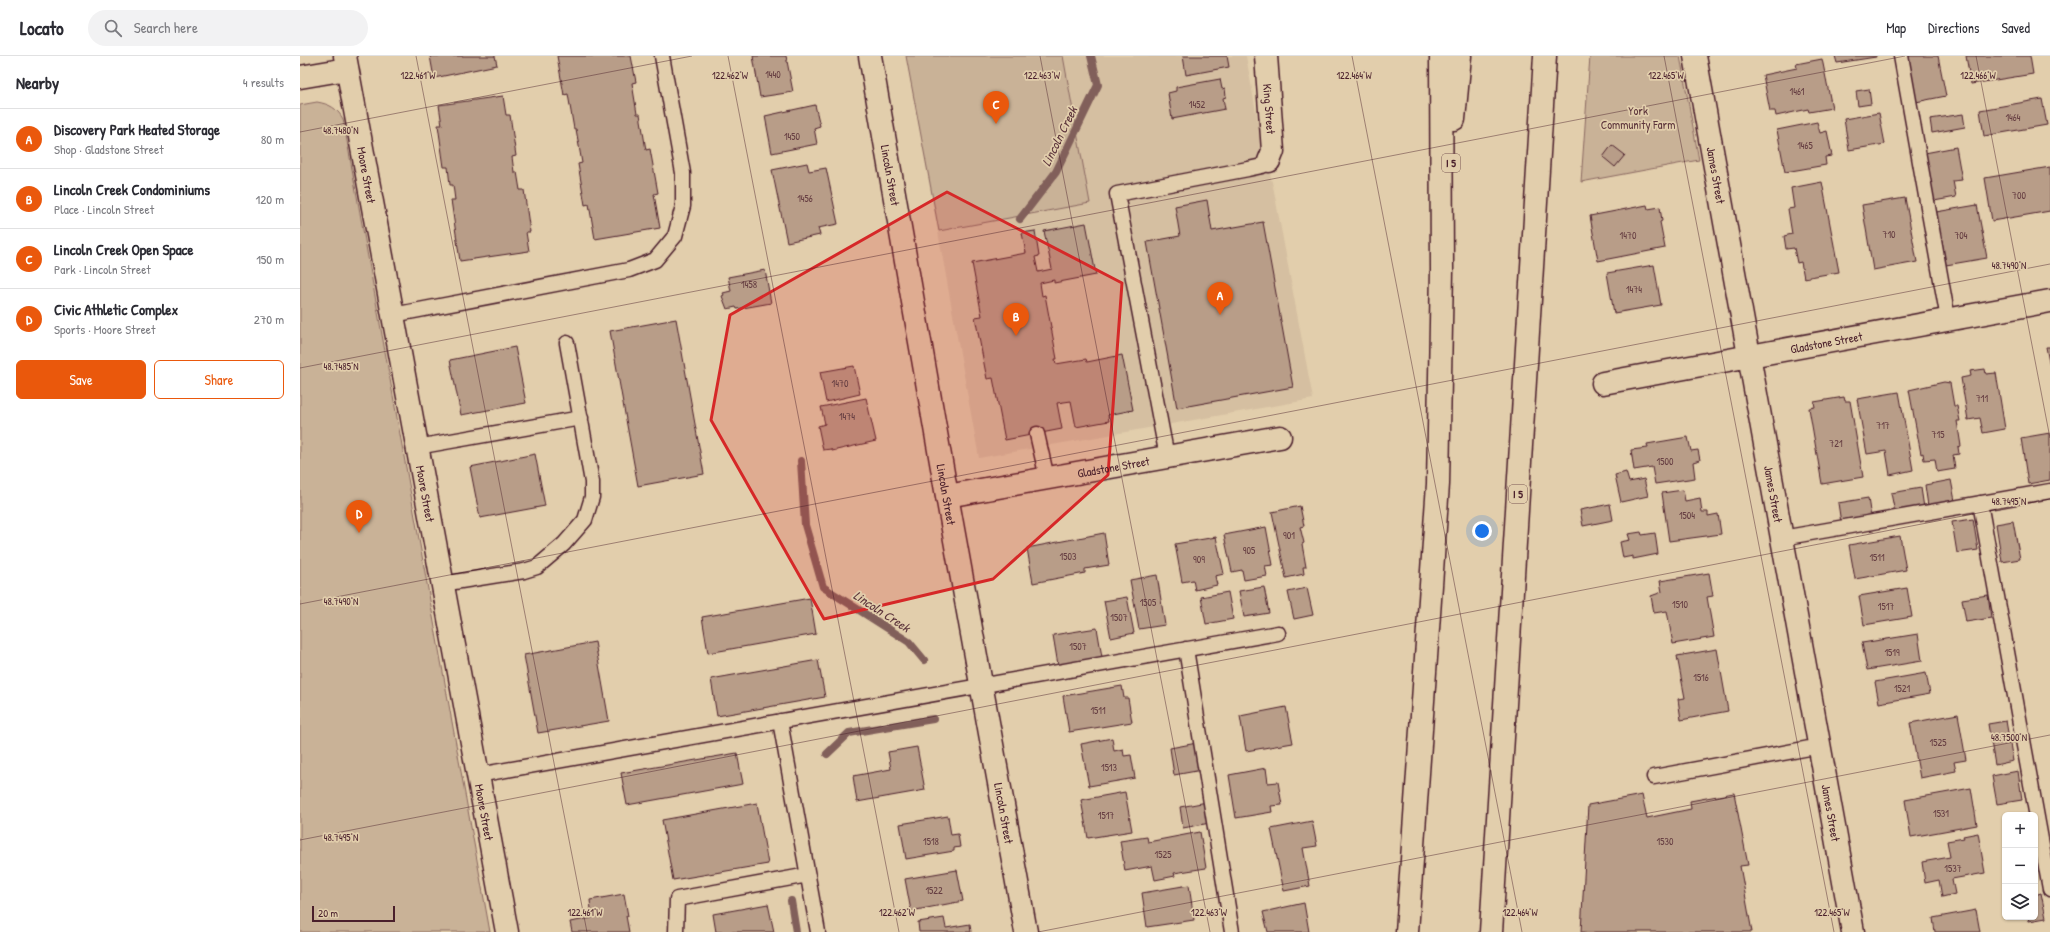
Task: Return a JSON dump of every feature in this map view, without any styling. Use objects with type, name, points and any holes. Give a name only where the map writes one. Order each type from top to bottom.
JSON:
[{"type":"main road","name":"Lincoln Street","points":[[870,56],[947,496],[1026,932]]},
{"type":"main road","name":"King Street","points":[[1266,56],[1274,151],[1270,161]]},
{"type":"main road","points":[[1441,56],[1442,270]]},
{"type":"main road","name":"I 5","points":[[1407,932],[1438,484],[1442,270],[1460,56]]},
{"type":"main road","name":"I 5","points":[[1491,932],[1545,56]]},
{"type":"main road","name":"James Street","points":[[1695,56],[1853,932]]},
{"type":"main road","name":"Moore Street","points":[[346,62],[507,932]]},
{"type":"main road","points":[[300,77],[346,62]]},
{"type":"main road","name":"Gladstone Street","points":[[1603,383],[2050,300]]},
{"type":"main road","name":"Gladstone Street","points":[[947,496],[1280,437]]},
{"type":"lane","points":[[392,315],[629,270],[655,260],[675,236],[683,206],[683,173],[662,56]]},
{"type":"lane","points":[[1901,56],[1948,319]]},
{"type":"lane","points":[[1167,457],[1117,194],[1262,166],[1270,161]]},
{"type":"lane","points":[[442,584],[524,571],[537,567],[564,544],[585,520],[592,497],[592,482],[567,343]]},
{"type":"lane","points":[[417,447],[581,418]]},
{"type":"lane","points":[[1037,434],[1047,478]]},
{"type":"lane","points":[[1782,538],[2050,491]]},
{"type":"lane","points":[[1980,503],[2050,889]]},
{"type":"lane","points":[[478,775],[1278,633]]},
{"type":"lane","points":[[1186,649],[1232,932]]},
{"type":"lane","points":[[780,721],[818,932]]},
{"type":"lane","points":[[1654,777],[1820,746]]},
{"type":"lane","points":[[676,932],[677,899],[808,875]]},
{"type":"highlighted area","points":[[947,192],[1122,283],[1108,475],[993,579],[824,619],[711,420],[730,315]]},
{"type":"shaded area","points":[[906,56],[1246,56],[1256,112],[1274,191],[1313,399],[979,458]]},
{"type":"green space","points":[[906,56],[1063,56],[1090,203],[939,231]]},
{"type":"green space","name":"York Community Farm","points":[[1590,56],[1680,56],[1699,160],[1581,182]]},
{"type":"green space","points":[[317,102],[332,107],[343,119],[490,932],[300,932],[300,105]]},
{"type":"building","points":[[430,56],[495,56],[497,65],[434,78]]},
{"type":"building","points":[[557,56],[631,56],[636,82],[632,83],[637,114],[640,114],[646,150],[650,149],[658,193],[654,194],[660,228],[595,239],[589,204],[585,205],[578,164],[582,163],[576,129],[574,129],[568,94],[564,95]]},
{"type":"building","points":[[753,56],[786,56],[793,92],[760,97]]},
{"type":"building","points":[[1183,56],[1227,56],[1229,67],[1186,75]]},
{"type":"building","points":[[1835,56],[1876,56],[1876,57],[1837,63]]},
{"type":"building","points":[[1907,56],[1938,56],[1946,96],[1916,102]]},
{"type":"building","points":[[1966,56],[2030,56],[2033,74],[1971,84]]},
{"type":"building","points":[[1822,59],[1832,108],[1809,112],[1808,109],[1776,116],[1775,111],[1770,111],[1763,75],[1797,68],[1796,64]]},
{"type":"building","points":[[1220,79],[1222,89],[1225,88],[1226,97],[1223,98],[1225,109],[1172,119],[1168,93],[1176,91],[1176,87]]},
{"type":"building","points":[[1869,89],[1871,104],[1858,106],[1856,91]]},
{"type":"building","points":[[503,96],[506,115],[510,115],[516,156],[512,157],[514,172],[517,172],[520,190],[524,190],[530,232],[526,232],[529,251],[460,261],[451,200],[455,200],[453,185],[450,185],[448,167],[444,167],[438,125],[442,125],[439,105]]},
{"type":"building","points":[[2042,99],[2047,125],[1984,136],[1980,110]]},
{"type":"building","points":[[815,105],[820,126],[814,128],[817,144],[772,153],[765,116]]},
{"type":"building","points":[[1879,113],[1885,144],[1849,150],[1844,119]]},
{"type":"building","points":[[1963,114],[1965,127],[1932,133],[1930,119]]},
{"type":"building","points":[[1817,122],[1820,133],[1827,131],[1832,156],[1825,157],[1826,165],[1785,172],[1777,130]]},
{"type":"building","points":[[1612,145],[1625,155],[1615,167],[1603,157]]},
{"type":"building","points":[[1956,147],[1962,180],[1953,181],[1956,197],[1934,201],[1925,153]]},
{"type":"building","points":[[807,163],[809,171],[826,168],[838,224],[818,228],[820,235],[787,242],[772,170]]},
{"type":"building","points":[[2050,167],[2050,211],[1992,221],[1985,178]]},
{"type":"building","points":[[1822,182],[1839,272],[1804,278],[1801,262],[1797,263],[1794,248],[1786,249],[1784,236],[1792,234],[1788,209],[1794,208],[1791,188]]},
{"type":"building","points":[[1905,198],[1917,262],[1873,270],[1862,205]]},
{"type":"building","points":[[1207,200],[1212,231],[1263,222],[1293,387],[1177,408],[1147,242],[1180,236],[1175,206]]},
{"type":"building","points":[[1647,205],[1648,209],[1660,207],[1662,221],[1660,222],[1665,248],[1598,261],[1590,216]]},
{"type":"building","points":[[1977,205],[1987,258],[1946,265],[1936,212]]},
{"type":"building","points":[[1086,223],[1096,275],[1054,283],[1054,280],[1040,283],[1042,296],[1045,295],[1057,359],[1055,359],[1056,364],[1086,359],[1087,362],[1122,355],[1133,410],[1108,415],[1109,421],[1076,427],[1071,401],[1057,403],[1062,429],[1005,440],[993,378],[987,379],[975,317],[982,316],[972,263],[1026,253],[1022,233],[1035,231],[1039,256],[1035,257],[1038,272],[1052,269],[1044,231]]},
{"type":"building","points":[[1654,265],[1661,305],[1614,313],[1607,273]]},
{"type":"building","points":[[765,270],[771,303],[737,309],[736,307],[727,309],[722,296],[724,295],[723,293],[731,291],[728,277]]},
{"type":"building","points":[[676,319],[704,474],[638,486],[610,331]]},
{"type":"building","points":[[515,347],[526,403],[461,415],[450,360]]},
{"type":"building","points":[[2046,347],[2050,347],[2050,367]]},
{"type":"building","points":[[854,366],[860,394],[826,402],[820,372]]},
{"type":"building","points":[[1985,369],[1986,374],[1996,373],[2005,429],[1983,433],[1980,418],[1968,420],[1961,378],[1971,376],[1970,371]]},
{"type":"building","points":[[1944,382],[1950,383],[1954,406],[1957,406],[1960,421],[1957,421],[1961,446],[1958,447],[1959,454],[1953,455],[1955,469],[1937,472],[1935,459],[1924,460],[1923,453],[1921,454],[1909,390]]},
{"type":"building","points":[[1899,392],[1913,470],[1890,475],[1886,451],[1867,454],[1857,399]]},
{"type":"building","points":[[1844,397],[1845,401],[1850,401],[1863,477],[1822,484],[1809,408],[1815,407],[1814,402]]},
{"type":"building","points":[[866,398],[876,441],[832,451],[831,449],[823,450],[818,426],[825,424],[821,407]]},
{"type":"building","points":[[2050,433],[2050,480],[2028,484],[2021,438]]},
{"type":"building","points":[[1688,437],[1691,451],[1698,450],[1700,460],[1693,462],[1695,478],[1655,484],[1652,467],[1634,470],[1631,450],[1648,448],[1647,444]]},
{"type":"building","points":[[535,454],[545,506],[480,518],[470,467]]},
{"type":"building","points":[[1626,472],[1629,482],[1644,479],[1648,496],[1621,502],[1615,475]]},
{"type":"building","points":[[1951,480],[1955,501],[1928,506],[1925,485]]},
{"type":"building","points":[[1921,488],[1924,508],[1895,513],[1891,493]]},
{"type":"building","points":[[1683,490],[1685,501],[1700,498],[1702,512],[1708,512],[1708,516],[1718,514],[1721,534],[1669,541],[1662,493]]},
{"type":"building","points":[[1868,498],[1871,518],[1841,523],[1838,503]]},
{"type":"building","points":[[1610,504],[1613,520],[1583,526],[1580,510]]},
{"type":"building","points":[[1300,506],[1304,526],[1300,527],[1304,543],[1302,544],[1306,567],[1303,567],[1304,574],[1286,578],[1272,512]]},
{"type":"building","points":[[1973,519],[1978,550],[1957,553],[1952,522]]},
{"type":"building","points":[[2013,521],[2020,559],[2002,562],[1996,524]]},
{"type":"building","points":[[1266,527],[1273,565],[1265,566],[1267,576],[1244,580],[1242,570],[1232,572],[1224,535]]},
{"type":"building","points":[[1641,532],[1642,535],[1655,533],[1658,554],[1633,559],[1633,556],[1623,558],[1620,542],[1630,540],[1628,534]]},
{"type":"building","points":[[1104,533],[1109,565],[1085,569],[1085,573],[1033,583],[1027,548]]},
{"type":"building","points":[[1900,536],[1906,570],[1855,579],[1849,545]]},
{"type":"building","points":[[1216,537],[1224,574],[1215,576],[1217,585],[1195,590],[1193,580],[1182,582],[1175,544]]},
{"type":"building","points":[[1709,573],[1713,596],[1707,597],[1714,637],[1673,644],[1667,611],[1654,613],[1651,596],[1662,592],[1660,581]]},
{"type":"building","points":[[1157,575],[1165,625],[1139,629],[1130,580]]},
{"type":"building","points":[[1264,587],[1269,613],[1244,617],[1239,591]]},
{"type":"building","points":[[1307,588],[1313,615],[1294,619],[1288,592]]},
{"type":"building","points":[[1907,588],[1912,617],[1864,625],[1859,596]]},
{"type":"building","points":[[1228,592],[1233,619],[1206,624],[1201,597]]},
{"type":"building","points":[[1988,595],[1991,618],[1966,622],[1962,599]]},
{"type":"building","points":[[1127,597],[1134,633],[1111,638],[1104,601]]},
{"type":"building","points":[[810,598],[816,634],[708,653],[702,617]]},
{"type":"building","points":[[1097,628],[1102,657],[1058,665],[1053,635]]},
{"type":"building","points":[[1918,634],[1922,661],[1867,670],[1862,643]]},
{"type":"building","points":[[595,642],[609,721],[538,733],[524,655]]},
{"type":"building","points":[[1717,649],[1728,711],[1681,720],[1678,699],[1685,698],[1677,656]]},
{"type":"building","points":[[818,660],[825,697],[717,716],[711,679]]},
{"type":"building","points":[[1926,673],[1930,694],[1879,703],[1875,682]]},
{"type":"building","points":[[1122,686],[1124,698],[1128,698],[1132,722],[1069,732],[1063,696]]},
{"type":"building","points":[[1286,707],[1293,743],[1246,751],[1240,716]]},
{"type":"building","points":[[1958,714],[1966,760],[1954,762],[1956,771],[1920,778],[1910,723]]},
{"type":"building","points":[[2006,721],[2013,761],[1995,765],[1988,724]]},
{"type":"building","points":[[1112,738],[1114,751],[1123,749],[1124,756],[1131,755],[1135,778],[1089,786],[1081,744]]},
{"type":"building","points":[[1197,743],[1202,770],[1174,775],[1170,748]]},
{"type":"building","points":[[917,747],[925,790],[857,802],[853,776],[891,769],[888,752]]},
{"type":"building","points":[[737,753],[743,784],[627,805],[621,773]]},
{"type":"building","points":[[1266,768],[1268,783],[1278,782],[1282,805],[1271,806],[1272,812],[1236,818],[1229,775]]},
{"type":"building","points":[[2018,771],[2022,800],[1997,804],[1992,776]]},
{"type":"building","points":[[1971,788],[1977,825],[1911,837],[1905,800]]},
{"type":"building","points":[[1125,792],[1132,831],[1088,838],[1081,800]]},
{"type":"building","points":[[1734,793],[1748,865],[1740,866],[1752,932],[1581,932],[1588,805],[1642,795],[1647,818],[1691,809],[1690,801]]},
{"type":"building","points":[[1207,802],[1210,823],[1183,828],[1180,807]]},
{"type":"building","points":[[757,803],[768,864],[673,880],[662,820]]},
{"type":"building","points":[[948,816],[951,835],[958,834],[960,847],[954,848],[954,851],[906,859],[900,824]]},
{"type":"building","points":[[1312,821],[1317,846],[1303,848],[1310,886],[1284,891],[1271,829]]},
{"type":"building","points":[[1200,832],[1206,868],[1174,873],[1175,876],[1155,880],[1152,866],[1125,871],[1120,841],[1147,837],[1148,842]]},
{"type":"building","points":[[1978,833],[1985,873],[1952,879],[1955,894],[1942,897],[1939,880],[1925,883],[1922,862],[1950,857],[1947,841],[1964,838],[1963,836]]},
{"type":"building","points":[[957,870],[963,901],[911,911],[905,879]]},
{"type":"building","points":[[1189,885],[1194,920],[1147,927],[1142,893]]},
{"type":"building","points":[[2041,893],[2046,918],[2038,919],[2038,894]]},
{"type":"building","points":[[624,894],[629,932],[572,932],[570,922],[592,918],[590,900]]},
{"type":"building","points":[[1304,903],[1309,932],[1268,932],[1263,912]]},
{"type":"building","points":[[768,904],[774,932],[716,932],[713,914]]},
{"type":"building","points":[[1976,910],[1980,932],[1935,932],[1933,918]]},
{"type":"building","points":[[944,918],[946,928],[970,924],[971,932],[919,932],[918,922]]},
{"type":"waterway","name":"Lincoln Creek","points":[[1020,219],[1056,172],[1098,85],[1091,56]]},
{"type":"waterway","name":"Lincoln Creek","points":[[801,461],[805,525],[823,587],[909,642],[924,660]]},
{"type":"waterway","name":"Lincoln Creek","points":[[827,754],[849,733],[933,719]]},
{"type":"waterway","name":"Lincoln Creek","points":[[791,901],[796,932]]},
{"type":"place","name":"Lincoln Creek Open Space","points":[[996,124]]},
{"type":"place","name":"Discovery Park Heated Storage","points":[[1220,315]]},
{"type":"place","name":"Lincoln Creek Condominiums","points":[[1016,336]]},
{"type":"place","name":"Civic Athletic Complex","points":[[359,533]]}]
